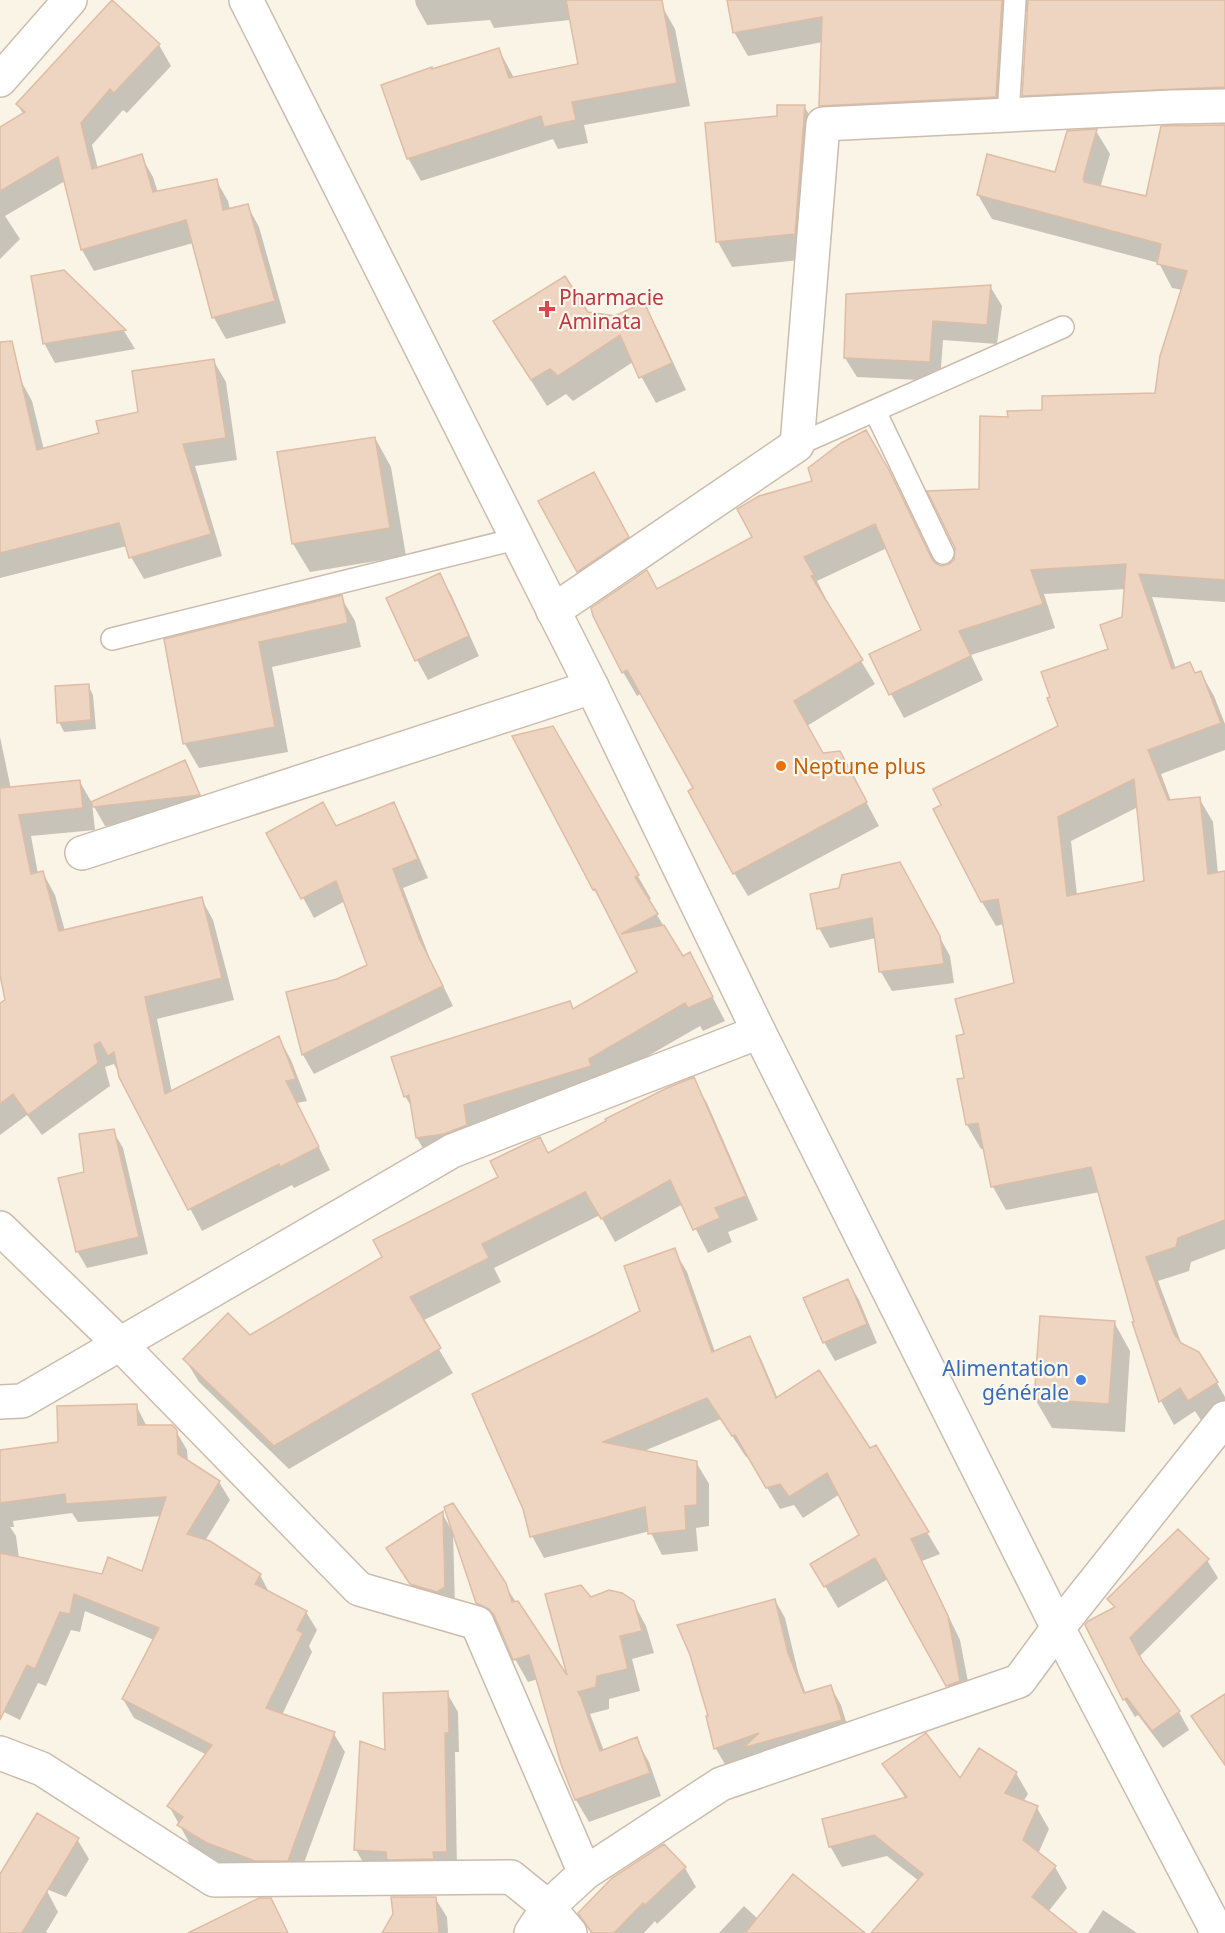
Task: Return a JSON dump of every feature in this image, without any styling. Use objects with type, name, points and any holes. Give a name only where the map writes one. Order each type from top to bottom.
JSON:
[{"type":"street","points":[[246,0],[592,687],[759,1032],[1058,1628],[1218,1933]]},
{"type":"street","points":[[0,80],[60,5]]},
{"type":"street","points":[[553,611],[797,445],[823,124],[1172,106],[1225,106]]},
{"type":"street","points":[[82,853],[592,687]]},
{"type":"street","points":[[0,1402],[22,1401],[452,1151],[759,1032]]},
{"type":"street","points":[[0,1228],[119,1343],[359,1589],[477,1623],[585,1873]]},
{"type":"street","points":[[539,1920],[585,1873],[721,1785],[1019,1681],[1058,1628],[1225,1418]]},
{"type":"street","points":[[0,1754],[42,1769],[214,1880],[511,1877],[539,1920],[570,1933]]},
{"type":"lane","points":[[1008,116],[1014,0]]},
{"type":"lane","points":[[797,445],[1063,327]]},
{"type":"lane","points":[[875,411],[943,553]]},
{"type":"lane","points":[[112,639],[516,538]]},
{"type":"building","points":[[112,0],[160,44],[114,93],[110,89],[81,123],[92,169],[142,154],[153,192],[217,179],[223,210],[248,204],[275,301],[212,318],[186,220],[81,250],[58,157],[0,191],[0,127],[25,112],[16,104]]},
{"type":"building","points":[[566,0],[662,0],[677,83],[572,102],[576,120],[544,127],[541,116],[407,159],[381,85],[432,67],[432,69],[499,48],[509,78],[578,64]]},
{"type":"building","points":[[727,0],[1002,0],[996,97],[819,106],[822,17],[733,33]]},
{"type":"building","points":[[1028,0],[1225,0],[1225,87],[1022,96]]},
{"type":"building","points":[[777,105],[805,105],[795,234],[716,242],[705,123],[777,116]]},
{"type":"building","points":[[1225,125],[1225,580],[1139,574],[1172,669],[1190,662],[1195,673],[1201,671],[1221,723],[1148,750],[1168,800],[1200,797],[1208,874],[1225,871],[1225,1220],[1178,1238],[1176,1247],[1146,1257],[1174,1334],[1181,1343],[1199,1352],[1218,1382],[1188,1401],[1180,1388],[1159,1402],[1132,1322],[1134,1322],[1091,1167],[991,1187],[978,1123],[966,1125],[957,1079],[964,1078],[956,1036],[964,1034],[955,999],[1014,983],[998,899],[981,902],[933,809],[941,805],[933,789],[1058,726],[1047,698],[1050,697],[1041,672],[1108,649],[1100,625],[1122,617],[1126,564],[1031,570],[1043,604],[959,631],[971,656],[889,695],[869,654],[921,630],[875,524],[804,557],[814,575],[811,576],[863,660],[794,701],[823,753],[840,751],[867,802],[733,874],[688,791],[693,788],[627,670],[622,673],[591,608],[647,570],[657,589],[752,537],[737,509],[759,496],[812,481],[808,468],[841,443],[866,430],[889,470],[932,559],[941,566],[949,564],[954,560],[955,548],[927,491],[979,489],[980,416],[1008,417],[1007,411],[1042,410],[1042,396],[1155,393],[1160,356],[1187,271],[1157,264],[1161,244],[977,195],[987,154],[1055,172],[1067,131],[1097,129],[1084,182],[1146,196],[1161,126]],"holes":[[[1134,779],[1144,881],[1067,896],[1058,817]]]},
{"type":"building","points":[[64,270],[126,330],[43,344],[31,276]]},
{"type":"building","points":[[565,276],[588,312],[615,316],[644,302],[672,363],[639,378],[620,335],[558,376],[550,369],[531,380],[493,321]]},
{"type":"building","points":[[991,285],[987,325],[933,321],[930,362],[844,358],[846,294]]},
{"type":"building","points":[[12,341],[37,450],[99,433],[96,421],[138,412],[132,371],[214,359],[226,438],[183,444],[211,534],[129,558],[119,523],[0,553],[0,342]]},
{"type":"building","points":[[375,437],[390,528],[292,544],[277,452]]},
{"type":"building","points":[[594,472],[629,537],[577,572],[538,501]]},
{"type":"building","points":[[440,573],[469,636],[415,661],[386,598]]},
{"type":"building","points":[[342,595],[348,623],[259,642],[275,727],[183,744],[164,639]]},
{"type":"building","points":[[89,684],[91,720],[57,723],[55,686]]},
{"type":"building","points":[[553,726],[639,875],[635,877],[658,914],[621,934],[664,925],[683,956],[690,952],[713,997],[688,1008],[685,1003],[589,1059],[591,1066],[464,1105],[467,1125],[444,1134],[416,1138],[409,1095],[404,1097],[391,1057],[570,1001],[573,1009],[637,972],[512,736]]},
{"type":"building","points":[[185,760],[200,795],[93,807],[91,802]]},
{"type":"building","points":[[80,780],[83,808],[19,815],[31,874],[43,871],[59,931],[202,897],[222,978],[145,997],[165,1094],[279,1036],[296,1079],[286,1081],[319,1147],[280,1167],[279,1164],[188,1210],[119,1077],[114,1052],[108,1056],[100,1042],[94,1045],[98,1063],[28,1115],[13,1094],[0,1104],[0,1003],[5,1000],[0,975],[0,788]]},
{"type":"building","points":[[323,802],[336,826],[394,802],[418,859],[393,869],[419,938],[443,986],[302,1055],[286,992],[337,979],[367,965],[336,881],[301,899],[266,833]]},
{"type":"building","points":[[900,862],[940,936],[944,964],[879,972],[872,918],[817,929],[810,894],[839,888],[842,875]]},
{"type":"building","points":[[694,1077],[746,1196],[715,1208],[720,1218],[693,1230],[670,1180],[601,1219],[585,1192],[482,1244],[489,1258],[410,1297],[441,1348],[274,1446],[183,1359],[228,1313],[250,1335],[382,1257],[373,1240],[498,1177],[490,1161],[540,1137],[548,1153],[606,1121],[605,1119]]},
{"type":"building","points":[[114,1129],[139,1237],[76,1252],[58,1178],[84,1172],[79,1134]]},
{"type":"building","points":[[675,1248],[712,1352],[750,1336],[776,1398],[819,1370],[870,1448],[876,1445],[929,1532],[911,1539],[948,1616],[960,1681],[946,1686],[875,1558],[824,1587],[810,1564],[859,1535],[827,1473],[789,1497],[780,1484],[766,1488],[735,1435],[732,1436],[707,1398],[603,1442],[697,1461],[697,1505],[685,1506],[686,1530],[648,1534],[645,1507],[530,1537],[523,1509],[472,1394],[640,1311],[624,1266]]},
{"type":"building","points":[[848,1279],[867,1324],[823,1343],[803,1298]]},
{"type":"building","points":[[1040,1316],[1115,1321],[1109,1404],[1034,1399]]},
{"type":"building","points":[[137,1404],[138,1425],[172,1425],[177,1430],[178,1454],[220,1481],[187,1534],[210,1541],[261,1574],[255,1584],[307,1611],[297,1630],[303,1633],[266,1708],[335,1732],[288,1861],[255,1861],[207,1843],[177,1825],[183,1817],[167,1806],[212,1745],[122,1699],[159,1628],[74,1594],[70,1614],[60,1612],[35,1669],[27,1665],[0,1720],[0,1553],[102,1574],[108,1557],[142,1571],[166,1497],[66,1504],[65,1494],[0,1503],[0,1450],[58,1442],[57,1406]]},
{"type":"building","points":[[453,1503],[506,1583],[512,1602],[518,1601],[567,1675],[545,1594],[581,1585],[591,1597],[609,1590],[622,1593],[634,1601],[642,1631],[620,1636],[628,1669],[597,1676],[596,1687],[578,1692],[600,1751],[637,1737],[650,1773],[575,1800],[561,1764],[529,1655],[513,1660],[494,1615],[489,1609],[476,1603],[444,1507]]},
{"type":"building","points":[[443,1511],[445,1587],[437,1592],[410,1584],[386,1548]]},
{"type":"building","points":[[1178,1529],[1209,1559],[1130,1638],[1143,1662],[1180,1711],[1152,1731],[1127,1698],[1123,1700],[1085,1625],[1088,1621],[1115,1607],[1107,1599]]},
{"type":"building","points":[[775,1599],[788,1653],[804,1693],[831,1685],[842,1720],[743,1748],[759,1733],[714,1749],[706,1716],[708,1716],[690,1655],[677,1625]]},
{"type":"building","points":[[448,1691],[449,1733],[445,1733],[447,1852],[433,1852],[434,1859],[387,1860],[386,1852],[354,1850],[360,1741],[385,1750],[383,1693]]},
{"type":"building","points":[[1225,1694],[1225,1765],[1191,1716]]},
{"type":"building","points":[[926,1733],[960,1778],[979,1748],[1017,1772],[1005,1793],[1038,1806],[1023,1840],[1056,1866],[1032,1897],[1077,1933],[871,1933],[923,1874],[874,1835],[829,1847],[822,1819],[907,1797],[882,1764]]},
{"type":"building","points":[[37,1813],[79,1838],[22,1933],[0,1933],[0,1874]]},
{"type":"building","points":[[664,1844],[686,1867],[645,1905],[643,1903],[614,1933],[592,1933],[578,1913],[612,1878]]},
{"type":"building","points":[[793,1874],[865,1933],[745,1933]]},
{"type":"building","points":[[391,1897],[436,1897],[439,1933],[382,1933],[393,1914]]},
{"type":"building","points":[[259,1898],[271,1898],[288,1933],[188,1933]]},
{"type":"place","name":"Pharmacie Aminata","points":[[547,309]]},
{"type":"place","name":"Neptune plus","points":[[781,766]]},
{"type":"place","name":"Alimentation générale","points":[[1081,1380]]}]
